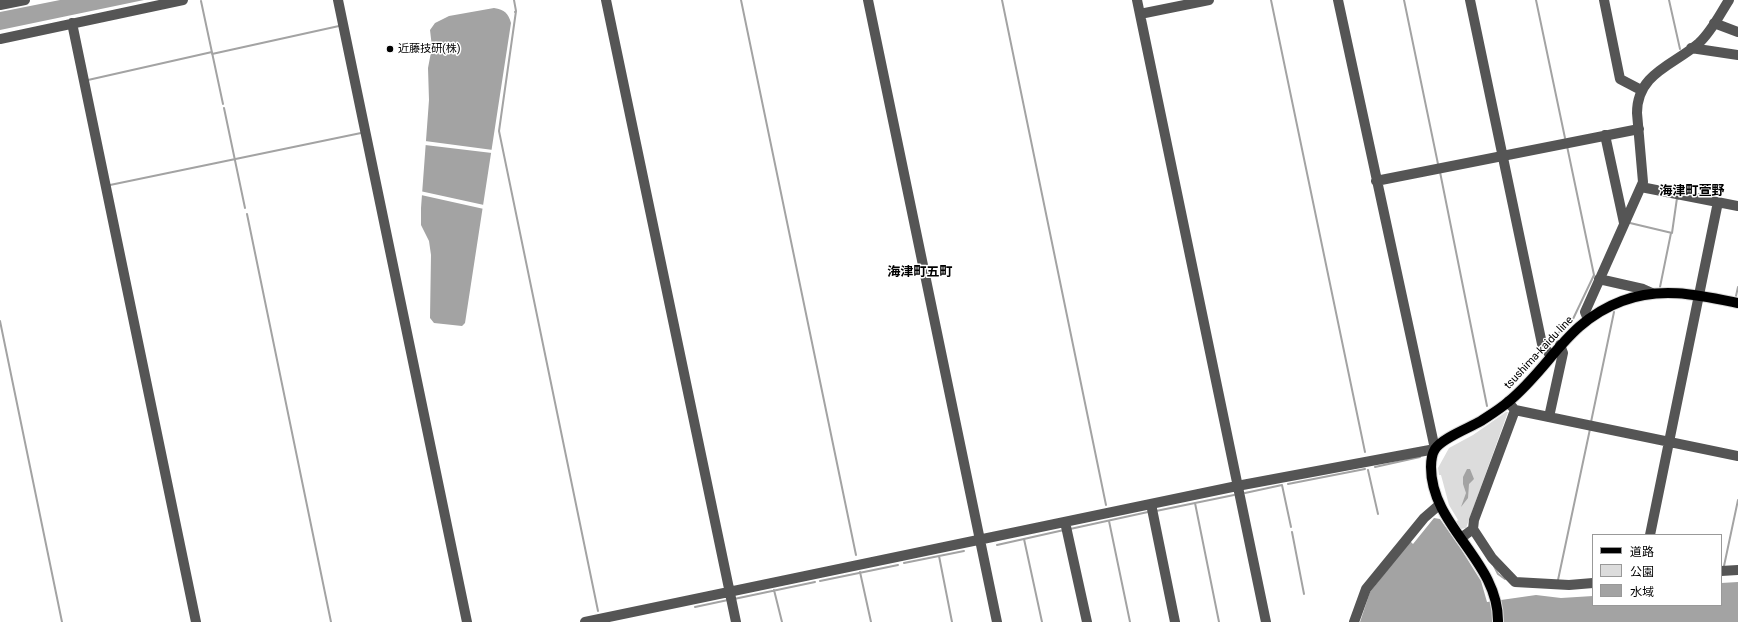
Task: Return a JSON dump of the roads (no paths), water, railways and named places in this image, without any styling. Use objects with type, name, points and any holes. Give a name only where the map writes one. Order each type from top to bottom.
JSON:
[{"type":"main road","name":"tsushima-kaidu line","points":[[1435,449],[1444,441],[1481,421],[1508,402],[1573,332],[1588,319],[1622,301],[1652,293],[1678,292],[1738,303]]},
{"type":"main road","points":[[1435,449],[1432,457],[1431,468],[1439,505],[1479,565],[1496,603],[1498,622]]},
{"type":"street","points":[[0,5],[25,0]]},
{"type":"street","points":[[0,38],[183,0]]},
{"type":"street","points":[[338,0],[467,622]]},
{"type":"street","points":[[606,0],[736,622]]},
{"type":"street","points":[[868,0],[997,622]]},
{"type":"street","points":[[1137,0],[1236,486],[1266,622]]},
{"type":"street","points":[[1140,14],[1209,0]]},
{"type":"street","points":[[585,622],[1236,486],[1435,449],[1338,0]]},
{"type":"street","points":[[1470,0],[1542,344],[1551,356]]},
{"type":"street","points":[[1604,0],[1620,79],[1641,90]]},
{"type":"street","points":[[1588,319],[1585,312],[1643,182],[1637,105],[1641,90],[1652,76],[1706,36],[1729,0]]},
{"type":"street","points":[[72,23],[196,622]]},
{"type":"street","points":[[1714,23],[1738,32]]},
{"type":"street","points":[[1691,48],[1738,55]]},
{"type":"street","points":[[1376,181],[1639,129]]},
{"type":"street","points":[[1605,135],[1624,223]]},
{"type":"street","points":[[1641,187],[1738,206]]},
{"type":"street","points":[[1650,534],[1718,202]]},
{"type":"street","points":[[1599,279],[1643,289],[1652,293]]},
{"type":"street","points":[[1549,417],[1563,353],[1560,345]]},
{"type":"street","points":[[1508,402],[1515,410],[1738,456]]},
{"type":"street","points":[[1515,410],[1474,520],[1473,529],[1492,558],[1514,582],[1569,585],[1592,583]]},
{"type":"street","points":[[1151,504],[1175,622]]},
{"type":"street","points":[[1354,622],[1366,589],[1424,518],[1439,505]]},
{"type":"street","points":[[1065,522],[1087,622]]},
{"type":"street","points":[[1461,538],[1473,529]]},
{"type":"street","points":[[1722,571],[1738,570]]},
{"type":"water","points":[[60,0],[144,0],[0,30],[0,12]]},
{"type":"water","points":[[494,8],[506,12],[511,23],[465,323],[462,326],[434,323],[430,318],[431,255],[429,241],[421,225],[429,100],[428,68],[432,47],[430,30],[435,23],[449,16]]},
{"type":"water","points":[[1467,469],[1470,469],[1474,479],[1469,484],[1468,498],[1461,507],[1466,493],[1463,484],[1463,477]]},
{"type":"water","points":[[1434,518],[1440,519],[1481,581],[1487,602],[1536,595],[1561,598],[1592,596],[1592,606],[1722,606],[1722,583],[1738,582],[1738,622],[1360,622],[1370,592],[1410,541],[1413,544]]},
{"type":"waterway","points":[[514,0],[515,12]]},
{"type":"waterway","points":[[741,0],[856,555]]},
{"type":"waterway","points":[[1002,0],[1106,505]]},
{"type":"waterway","points":[[1271,0],[1365,452]]},
{"type":"waterway","points":[[1404,0],[1438,164]]},
{"type":"waterway","points":[[1536,0],[1565,138]]},
{"type":"waterway","points":[[1669,0],[1680,49]]},
{"type":"waterway","points":[[201,1],[223,104]]},
{"type":"waterway","points":[[516,11],[499,131],[598,611]]},
{"type":"waterway","points":[[212,54],[339,26]]},
{"type":"waterway","points":[[88,80],[212,52]]},
{"type":"waterway","points":[[224,108],[245,208]]},
{"type":"waterway","points":[[110,185],[361,133]]},
{"type":"waterway","points":[[1547,344],[1573,319],[1594,275],[1567,146]]},
{"type":"waterway","points":[[1440,172],[1487,406]]},
{"type":"waterway","points":[[1630,223],[1672,233],[1677,198],[1678,199]]},
{"type":"waterway","points":[[247,214],[331,622]]},
{"type":"waterway","points":[[1660,287],[1671,233]]},
{"type":"waterway","points":[[1736,296],[1738,287]]},
{"type":"waterway","points":[[1591,422],[1614,312]]},
{"type":"waterway","points":[[0,321],[62,622]]},
{"type":"waterway","points":[[1558,580],[1590,429]]},
{"type":"waterway","points":[[1375,467],[1420,457]]},
{"type":"waterway","points":[[1288,484],[1365,469]]},
{"type":"waterway","points":[[1368,470],[1378,514]]},
{"type":"waterway","points":[[1245,493],[1282,485],[1291,527]]},
{"type":"waterway","points":[[1156,511],[1234,495]]},
{"type":"waterway","points":[[1724,566],[1738,500]]},
{"type":"waterway","points":[[1195,503],[1219,622]]},
{"type":"waterway","points":[[1070,529],[1148,512]]},
{"type":"waterway","points":[[1109,521],[1130,622]]},
{"type":"waterway","points":[[997,545],[1064,530]]},
{"type":"waterway","points":[[1292,532],[1304,594]]},
{"type":"waterway","points":[[1024,539],[1042,622]]},
{"type":"waterway","points":[[904,563],[964,551]]},
{"type":"waterway","points":[[939,556],[952,622]]},
{"type":"waterway","points":[[820,581],[898,565]]},
{"type":"waterway","points":[[1494,566],[1498,574],[1505,579]]},
{"type":"waterway","points":[[860,572],[871,622]]},
{"type":"waterway","points":[[734,599],[815,582]]},
{"type":"waterway","points":[[774,590],[782,622]]},
{"type":"waterway","points":[[695,607],[728,600]]},
{"type":"place","name":"近藤技研(株)","points":[[390,49]]},
{"type":"district","name":"海津町萱野","points":[[1692,192]]},
{"type":"district","name":"海津町五町","points":[[920,273]]}]
